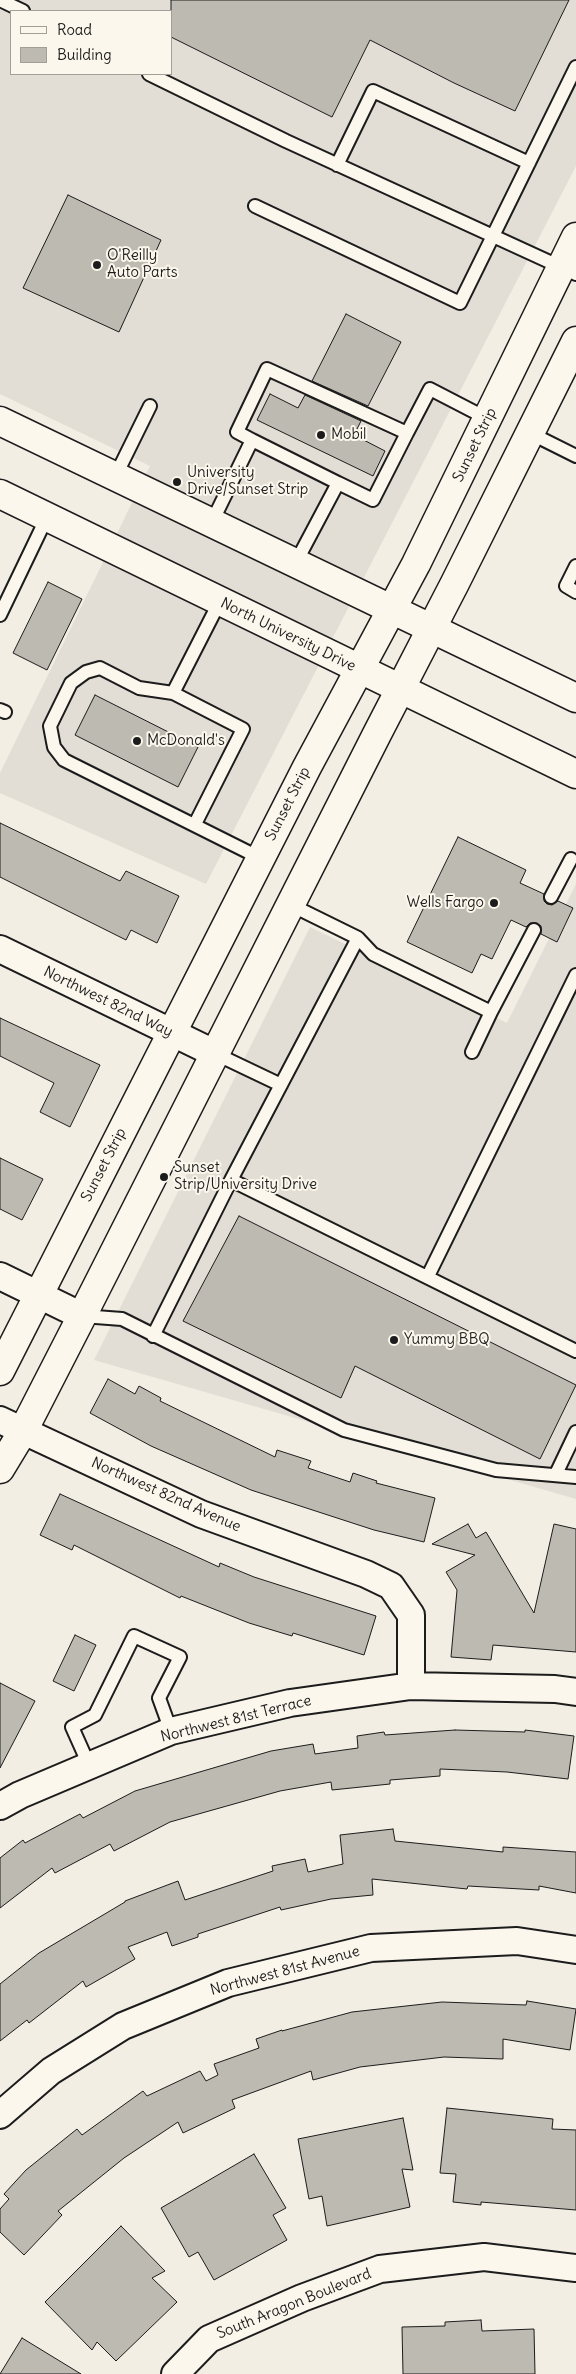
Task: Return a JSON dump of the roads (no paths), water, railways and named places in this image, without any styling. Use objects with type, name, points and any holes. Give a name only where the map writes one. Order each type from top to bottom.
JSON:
[{"type":"street","name":"Sunset Strip","points":[[0,1371],[260,858],[358,669],[391,610],[488,419],[568,271],[576,237]]},
{"type":"street","points":[[0,1469],[12,1425],[82,1316],[574,348]]},
{"type":"street","points":[[0,421],[576,698]]},
{"type":"street","name":"North University Drive","points":[[0,494],[576,774]]},
{"type":"street","name":"Northwest 82nd Way","points":[[0,950],[216,1054]]},
{"type":"street","points":[[0,1276],[82,1316]]},
{"type":"street","name":"Northwest 82nd Avenue","points":[[12,1425],[201,1514],[366,1574],[391,1586],[411,1615],[411,1686]]},
{"type":"street","name":"Northwest 81st Terrace","points":[[0,1806],[20,1795],[171,1731],[290,1703],[411,1686],[555,1689],[576,1692]]},
{"type":"street","name":"Northwest 81st Avenue","points":[[0,2115],[51,2071],[123,2026],[228,1983],[371,1948],[517,1941],[576,1950]]},
{"type":"street","name":"South Aragon Boulevard","points":[[175,2374],[209,2339],[302,2298],[380,2269],[484,2258],[576,2268]]},
{"type":"lane","points":[[0,0],[21,10]]},
{"type":"lane","points":[[255,206],[460,303],[576,67]]},
{"type":"lane","points":[[150,75],[568,271]]},
{"type":"lane","points":[[338,164],[373,91],[529,164]]},
{"type":"lane","points":[[407,434],[267,369],[237,432],[373,500],[407,434],[430,389],[488,419]]},
{"type":"lane","points":[[115,476],[150,406]]},
{"type":"lane","points":[[530,433],[576,456]]},
{"type":"lane","points":[[211,524],[252,440]]},
{"type":"lane","points":[[295,564],[338,483]]},
{"type":"lane","points":[[0,615],[47,517]]},
{"type":"lane","points":[[576,566],[566,586],[576,592]]},
{"type":"lane","points":[[173,693],[220,602]]},
{"type":"lane","points":[[195,824],[242,729],[173,693],[139,688],[100,668],[86,672],[72,683],[50,726],[54,747],[64,760],[260,858]]},
{"type":"lane","points":[[551,898],[571,859]]},
{"type":"lane","points":[[291,905],[358,938],[372,954],[492,1012]]},
{"type":"lane","points":[[472,1052],[534,930]]},
{"type":"lane","points":[[153,1336],[231,1180],[358,938]]},
{"type":"lane","points":[[428,1276],[576,975]]},
{"type":"lane","points":[[216,1054],[281,1085]]},
{"type":"lane","points":[[231,1180],[576,1351]]},
{"type":"lane","points":[[82,1316],[122,1319],[344,1430],[496,1470],[556,1474],[576,1478]]},
{"type":"lane","points":[[556,1474],[576,1432]]},
{"type":"lane","points":[[89,1765],[72,1727],[95,1715],[134,1636],[180,1657],[160,1698],[171,1731]]},
{"type":"place","name":"O'Reilly Auto Parts","points":[[97,265]]},
{"type":"place","name":"Mobil","points":[[321,435]]},
{"type":"place","name":"University Drive/Sunset Strip","points":[[177,482]]},
{"type":"place","name":"McDonald's","points":[[137,741]]},
{"type":"place","name":"Wells Fargo","points":[[494,903]]},
{"type":"place","name":"Sunset Strip/University Drive","points":[[164,1177]]},
{"type":"place","name":"Yummy BBQ","points":[[394,1340]]}]
